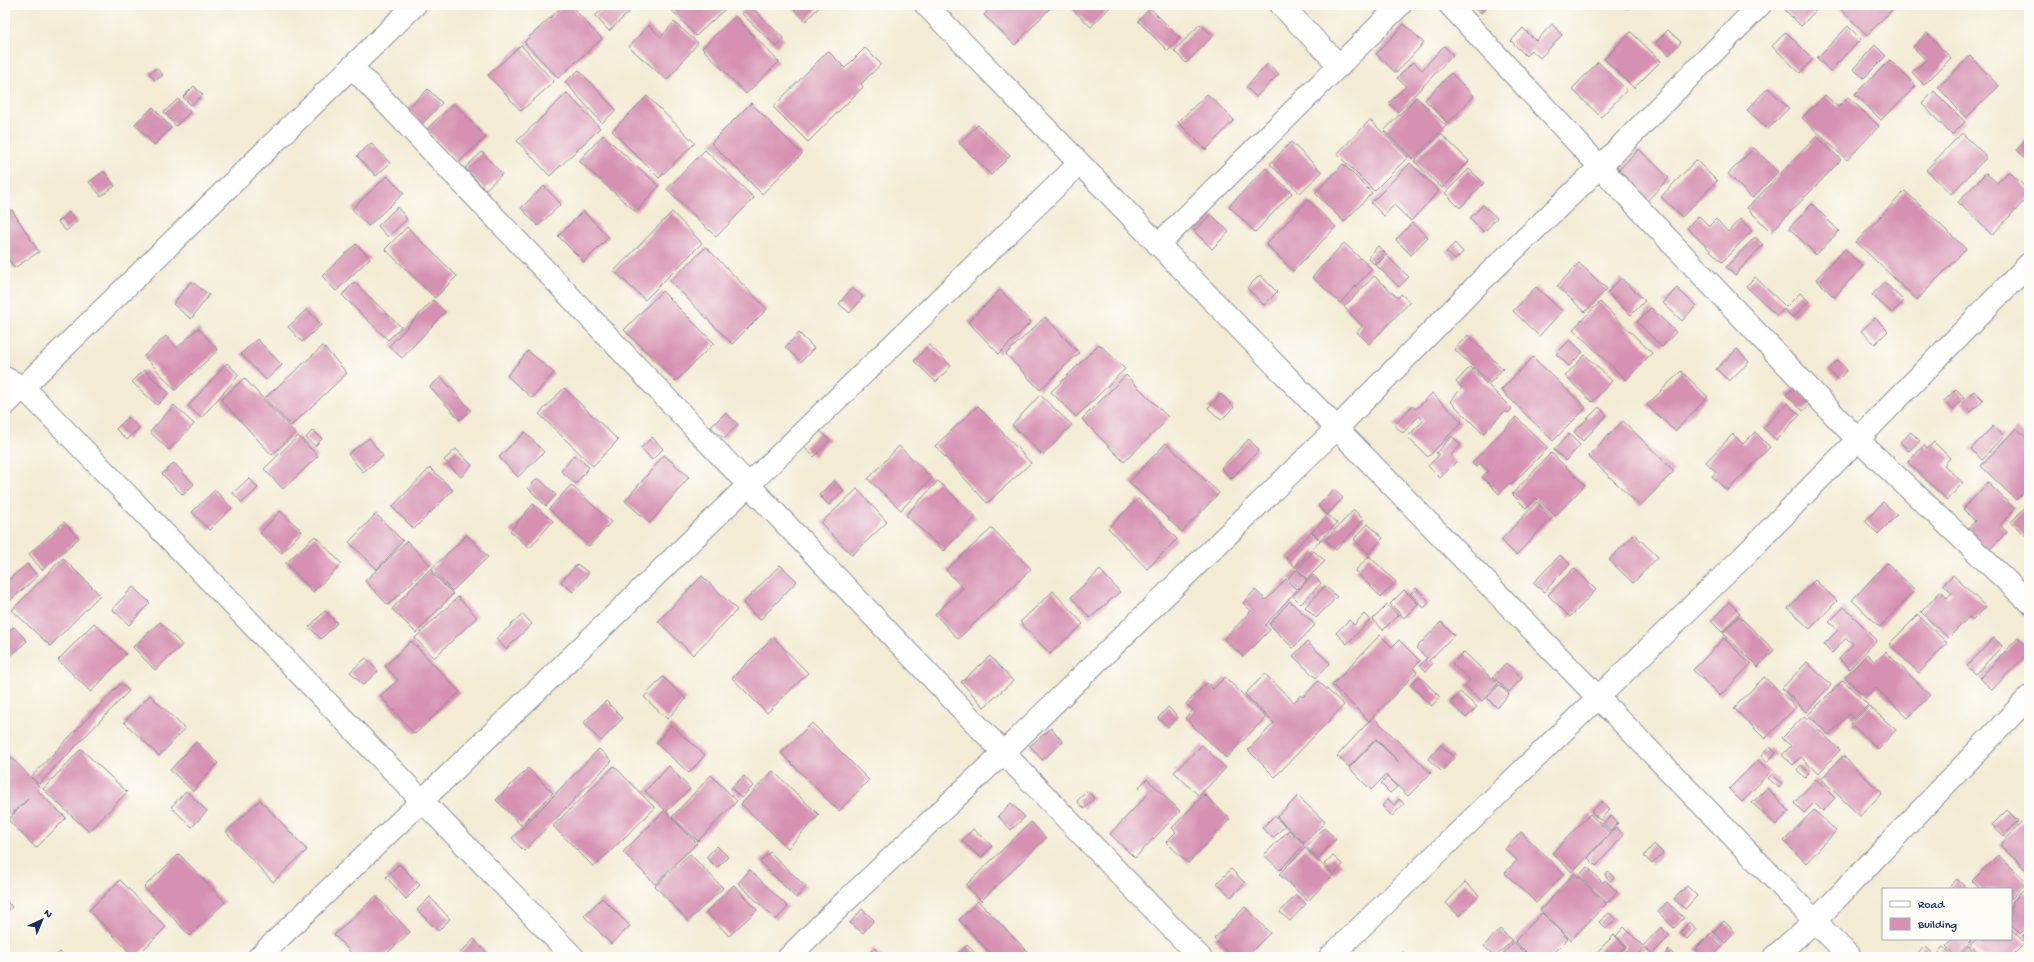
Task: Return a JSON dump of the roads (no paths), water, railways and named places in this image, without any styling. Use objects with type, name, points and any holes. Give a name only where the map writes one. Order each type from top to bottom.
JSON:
[{"type":"street","points":[[5,405],[14,382],[353,68],[415,5]]},
{"type":"street","points":[[926,5],[1850,957]]},
{"type":"street","points":[[1281,5],[1340,66]]},
{"type":"street","points":[[1158,245],[1400,5]]},
{"type":"street","points":[[1450,5],[1600,168],[1857,439],[2029,602]]},
{"type":"street","points":[[789,957],[833,913],[1003,753],[1336,429],[1480,282],[1600,168],[1760,5]]},
{"type":"street","points":[[353,68],[750,484],[1003,753],[1200,957]]},
{"type":"street","points":[[259,957],[750,484],[1079,164]]},
{"type":"street","points":[[1330,957],[1743,557],[2029,264]]},
{"type":"street","points":[[14,382],[573,957]]},
{"type":"street","points":[[1774,957],[1815,921],[2029,697]]}]
